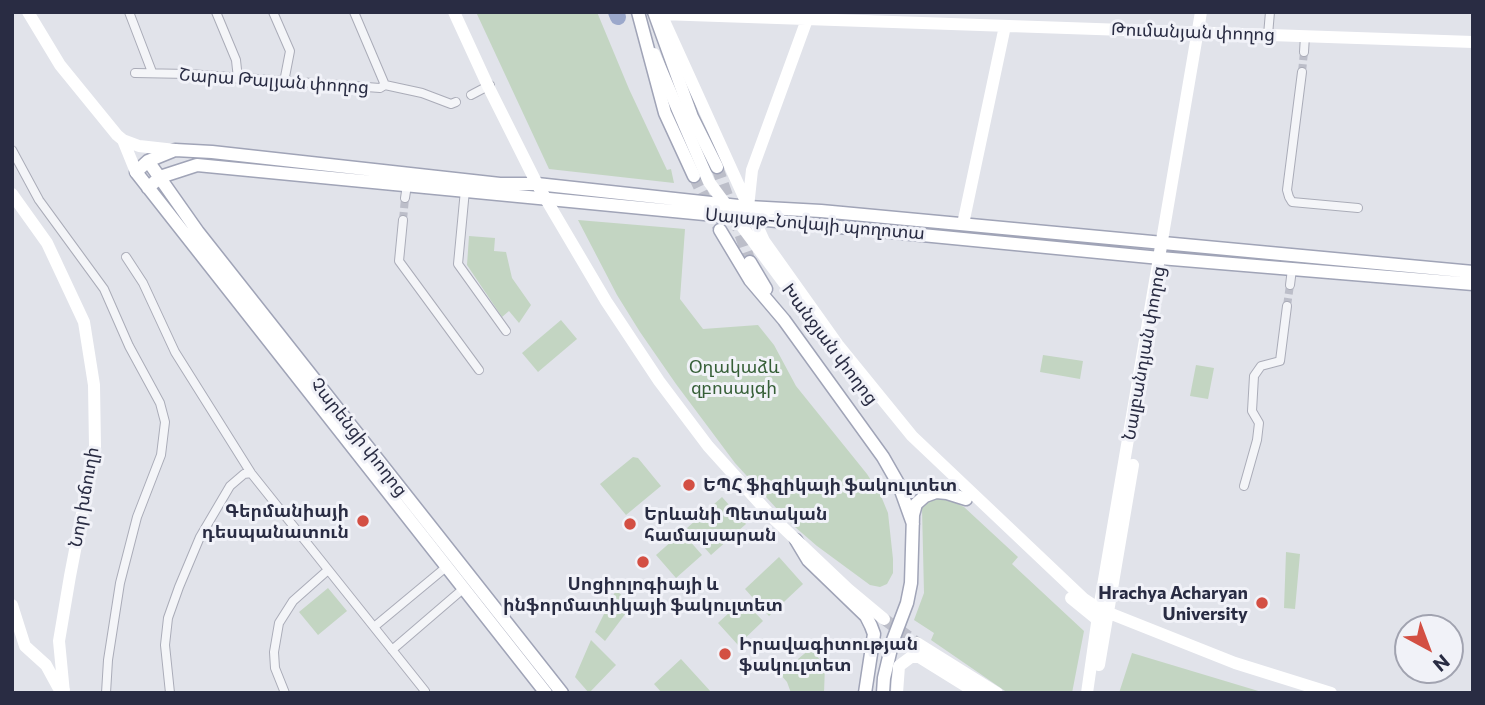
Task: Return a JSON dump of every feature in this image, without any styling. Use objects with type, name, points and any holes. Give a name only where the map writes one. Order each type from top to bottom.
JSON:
[{"type":"main road","name":"Չարենցի փողոց","points":[[28,12],[60,65],[123,140],[136,172],[148,188],[546,693]]},
{"type":"main road","points":[[454,12],[543,189],[606,300],[683,414],[725,467],[796,540],[884,619]]},
{"type":"main road","points":[[461,12],[490,85]]},
{"type":"main road","name":"Նալբանդյան փողոց","points":[[1200,33],[1201,12]]},
{"type":"main road","name":"Նալբանդյան փողոց","points":[[1087,693],[1200,33],[1206,12]]},
{"type":"main road","points":[[638,13],[665,113],[694,176]]},
{"type":"main road","name":"Խանջյան փողոց","points":[[638,13],[671,97],[713,187],[876,406],[925,461],[966,499],[1101,614]]},
{"type":"main road","points":[[659,13],[692,117],[717,167]]},
{"type":"main road","name":"Թումանյան փողոց","points":[[659,13],[808,16],[1005,26],[1473,42]]},
{"type":"main road","name":"Խանջյան փողոց","points":[[659,13],[764,241],[824,327],[912,436],[1101,614]]},
{"type":"main road","points":[[750,213],[752,170],[808,16]]},
{"type":"main road","points":[[963,224],[1005,26]]},
{"type":"main road","name":"Չարենցի փողոց","points":[[123,140],[139,146],[175,200],[562,693]]},
{"type":"main road","name":"Սայաթ-Նովայի պողոտա","points":[[139,146],[543,189],[725,204],[750,213],[1163,258],[1473,284]]},
{"type":"main road","points":[[175,150],[162,163],[168,171],[180,172],[175,187],[175,200]]},
{"type":"main road","name":"Սայաթ-Նովայի պողոտա","points":[[136,172],[148,161],[175,150]]},
{"type":"main road","name":"Սայաթ-Նովայի պողոտա","points":[[160,177],[197,165],[406,192],[543,189],[735,217],[750,213],[963,224],[1473,272]]},
{"type":"main road","points":[[713,187],[725,187],[733,176]]},
{"type":"main road","points":[[148,188],[160,177]]},
{"type":"main road","name":"Նոր խճուղի","points":[[12,194],[47,243],[84,322],[94,385],[95,447],[59,641],[64,691]]},
{"type":"main road","points":[[720,230],[750,280],[784,320],[883,457],[899,485],[913,524]]},
{"type":"main road","points":[[750,262],[784,320]]},
{"type":"main road","points":[[883,693],[893,640],[907,603],[911,583],[916,504],[931,493],[947,493],[966,499]]},
{"type":"main road","points":[[796,540],[808,560],[866,616],[871,626],[874,634],[865,693]]},
{"type":"main road","points":[[12,605],[25,646],[64,691]]},
{"type":"main road","points":[[1101,614],[1234,663],[1331,693]]},
{"type":"main road","name":"Նալբանդյան փողոց","points":[[1095,693],[1101,614]]},
{"type":"main road","points":[[917,643],[997,693]]},
{"type":"main road","points":[[897,693],[899,666],[911,657],[919,657],[977,693]]},
{"type":"street","points":[[129,12],[152,72]]},
{"type":"street","points":[[216,12],[236,60],[238,79]]},
{"type":"street","points":[[273,12],[290,51],[284,82]]},
{"type":"street","points":[[354,12],[385,85]]},
{"type":"street","points":[[1268,35],[1270,12]]},
{"type":"street","points":[[1304,52],[1305,36]]},
{"type":"street","points":[[1302,72],[1287,190],[1289,197],[1292,202],[1358,208]]},
{"type":"street","name":"Շարա Թալյան փողոց","points":[[135,73],[380,88],[385,85],[422,93],[451,104],[456,102]]},
{"type":"street","points":[[471,95],[490,85]]},
{"type":"street","points":[[12,150],[38,200],[104,289],[129,346],[160,403],[165,422],[161,455],[137,517],[120,583],[108,660],[106,693]]},
{"type":"street","points":[[465,190],[458,264],[506,331]]},
{"type":"street","points":[[403,220],[400,261],[479,370]]},
{"type":"street","points":[[126,257],[143,283],[175,352],[251,473],[425,691],[423,693]]},
{"type":"street","points":[[1290,285],[1292,269]]},
{"type":"street","points":[[1244,486],[1259,423],[1252,411],[1254,376],[1261,366],[1280,360],[1287,306]]},
{"type":"street","points":[[170,693],[165,645],[169,618],[179,587],[200,537],[230,486],[244,474],[251,473]]},
{"type":"street","points":[[374,627],[445,568]]},
{"type":"street","points":[[285,693],[275,668],[274,652],[279,623],[293,601],[328,570]]},
{"type":"street","points":[[392,650],[463,589]]},
{"type":"green space","points":[[476,12],[597,12],[667,170],[671,169],[674,183],[549,169]]},
{"type":"green space","name":"Օղակաձև զբոսայգի","points":[[578,220],[685,229],[680,299],[703,329],[758,325],[774,345],[796,386],[867,474],[881,496],[888,513],[893,559],[893,573],[887,584],[880,587],[870,585],[817,546],[788,521],[735,463],[640,332],[617,295]]},
{"type":"green space","points":[[469,236],[495,238],[494,251],[506,252],[512,278],[531,305],[519,323],[509,311],[502,317],[467,265]]},
{"type":"green space","points":[[561,320],[577,339],[538,372],[522,353]]},
{"type":"green space","points":[[1043,355],[1083,361],[1080,379],[1040,372]]},
{"type":"green space","points":[[1196,365],[1214,368],[1208,399],[1190,396]]},
{"type":"green space","points":[[633,457],[638,458],[661,486],[626,515],[600,484]]},
{"type":"green space","points":[[722,497],[746,524],[711,555],[687,528]]},
{"type":"green space","points":[[939,497],[964,507],[1018,557],[1012,564],[1084,631],[1072,693],[1008,693],[931,640],[934,633],[914,620],[924,593],[922,508],[927,500]]},
{"type":"green space","points":[[682,532],[702,555],[676,578],[656,555]]},
{"type":"green space","points":[[1286,552],[1300,554],[1295,609],[1284,608]]},
{"type":"green space","points":[[779,557],[803,584],[769,616],[745,589]]},
{"type":"green space","points":[[328,588],[347,611],[318,635],[299,612]]},
{"type":"green space","points":[[616,590],[632,605],[605,641],[595,632]]},
{"type":"green space","points":[[743,600],[763,621],[738,645],[718,623]]},
{"type":"green space","points":[[591,640],[616,665],[589,693],[575,677]]},
{"type":"green space","points":[[810,649],[825,665],[824,693],[791,693],[780,674]]},
{"type":"green space","points":[[1132,653],[1265,693],[1119,693]]},
{"type":"green space","points":[[681,659],[712,693],[662,693],[654,684]]},
{"type":"waterway","points":[[616,12],[618,17]]},
{"type":"tunnel","points":[[1302,72],[1304,52]]},
{"type":"tunnel","points":[[717,167],[750,262]]},
{"type":"tunnel","points":[[694,176],[720,230]]},
{"type":"tunnel","points":[[403,220],[405,198]]},
{"type":"tunnel","points":[[1287,306],[1290,285]]},
{"type":"tunnel","points":[[884,619],[917,643]]},
{"type":"place","name":"ԵՊՀ ֆիզիկայի ֆակուլտետ","points":[[689,485]]},
{"type":"place","name":"Գերմանիայի դեսպանատուն","points":[[363,521]]},
{"type":"place","name":"Երևանի Պետական համալսարան","points":[[630,524]]},
{"type":"place","name":"Սոցիոլոգիայի և ինֆորմատիկայի ֆակուլտետ","points":[[643,562]]},
{"type":"place","name":"Hrachya Acharyan University","points":[[1262,603]]},
{"type":"place","name":"Իրավագիտության ֆակուլտետ","points":[[725,654]]}]
